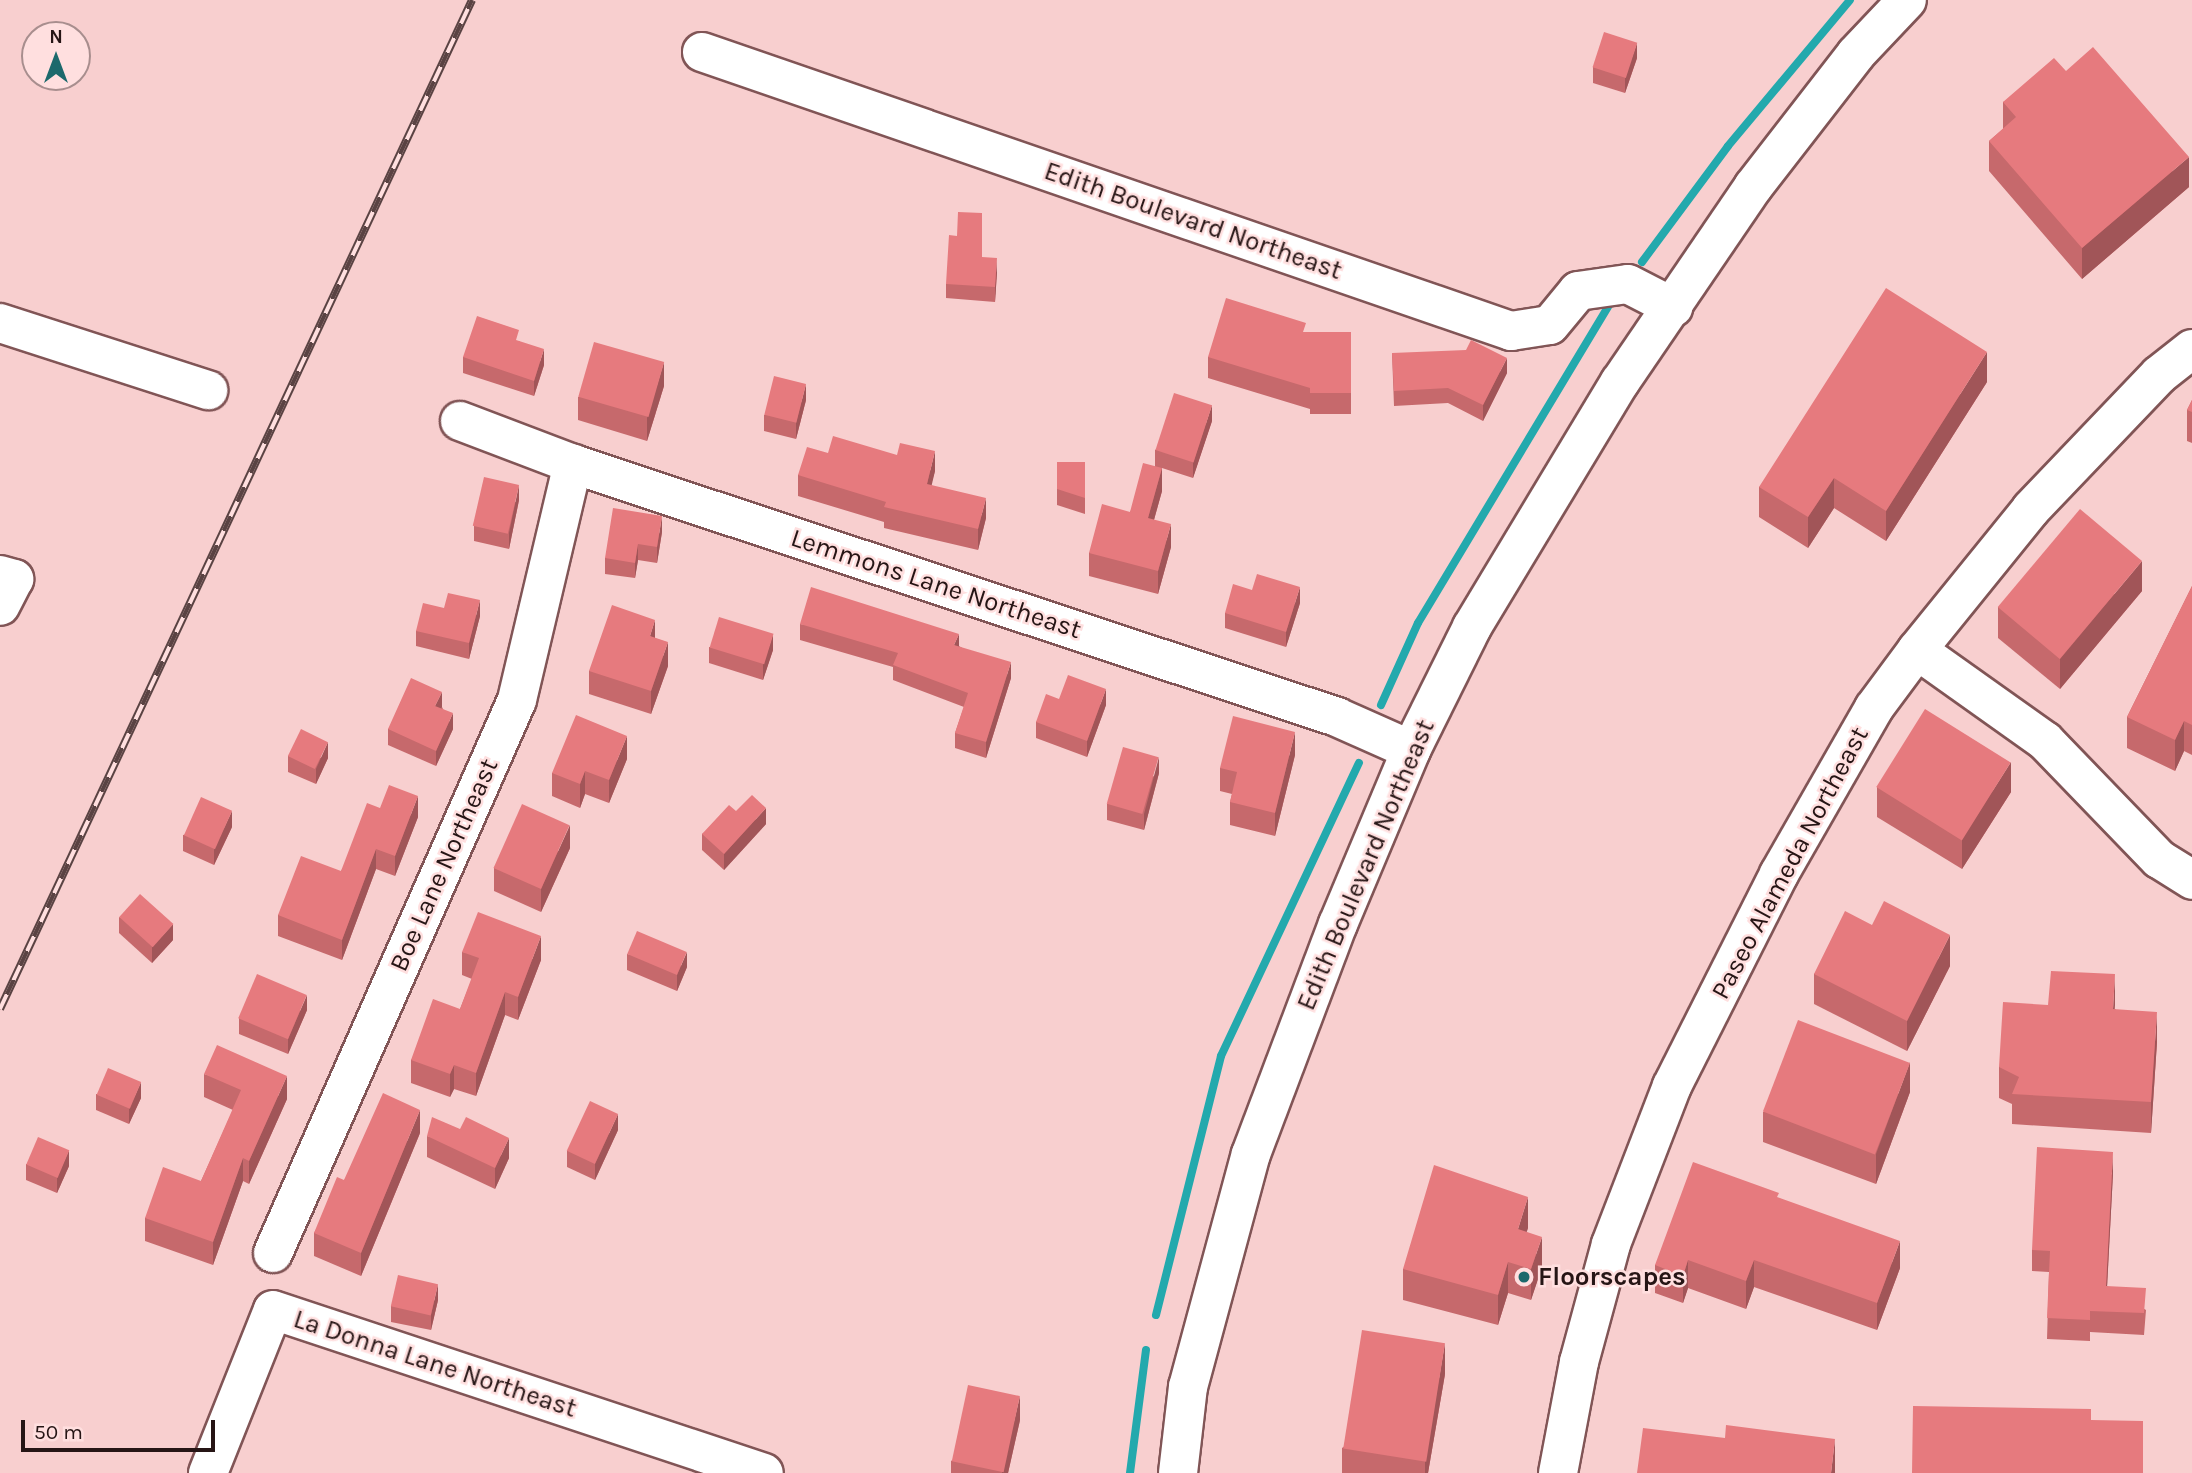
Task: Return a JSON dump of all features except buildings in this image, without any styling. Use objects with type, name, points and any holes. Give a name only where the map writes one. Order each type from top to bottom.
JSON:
[{"type":"street","name":"Edith Boulevard Northeast","points":[[1178,1473],[1188,1387],[1251,1154],[1338,924],[1411,750],[1472,627],[1547,498],[1673,307],[1753,187],[1856,54],[1907,0]]},
{"type":"street","name":"Edith Boulevard Northeast","points":[[702,52],[1511,331],[1550,325],[1578,291],[1628,284],[1673,307]]},
{"type":"street","points":[[0,323],[208,390]]},
{"type":"street","name":"Paseo Alameda Northeast","points":[[1558,1473],[1594,1298],[1672,1086],[1785,864],[1874,708],[1917,650],[2031,509],[2159,375],[2192,349]]},
{"type":"street","name":"Lemmons Lane Northeast","points":[[460,421],[573,464],[1337,717],[1411,750]]},
{"type":"street","name":"Boe Lane Northeast","points":[[272,1253],[517,700],[573,464]]},
{"type":"street","points":[[0,575],[14,579],[0,606]]},
{"type":"street","points":[[1917,650],[2045,741],[2159,859],[2192,880]]},
{"type":"street","name":"La Donna Lane Northeast","points":[[208,1473],[272,1310],[764,1473]]},
{"type":"waterway","points":[[1642,262],[1728,146],[1850,0]]},
{"type":"waterway","points":[[1381,705],[1418,623],[1608,307]]},
{"type":"waterway","points":[[1156,1315],[1221,1056],[1359,763]]},
{"type":"waterway","points":[[1130,1473],[1146,1350]]},
{"type":"railway","points":[[0,1009],[472,0]]},
{"type":"place","name":"Floorscapes","points":[[1524,1277]]}]
